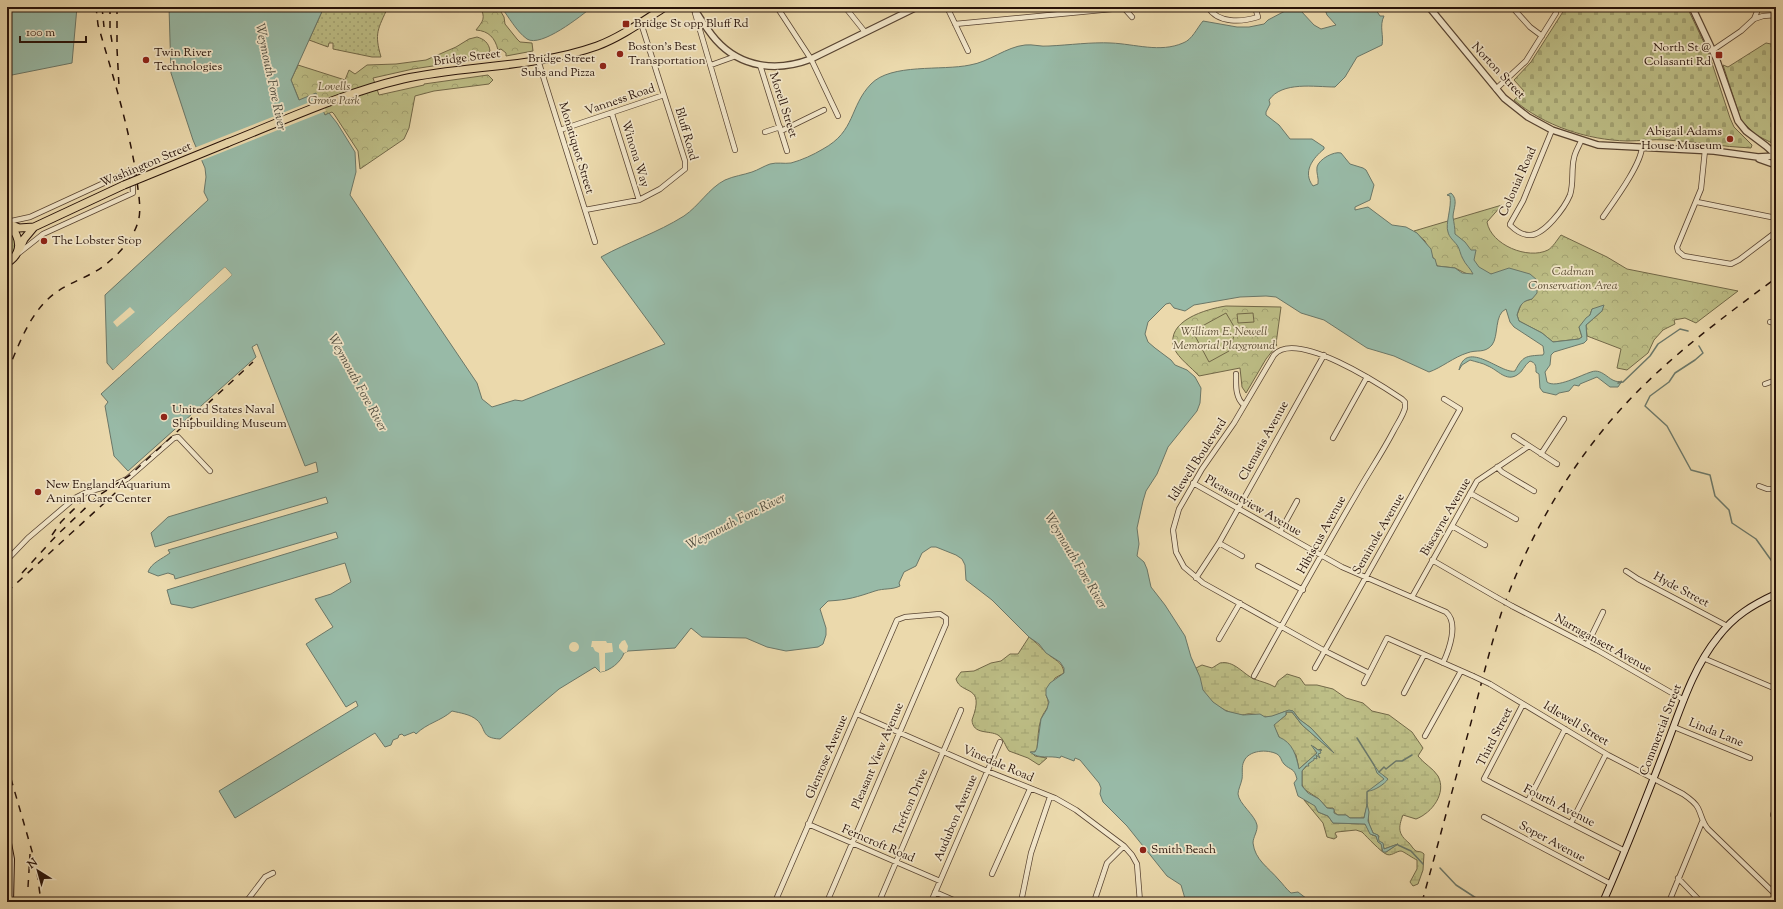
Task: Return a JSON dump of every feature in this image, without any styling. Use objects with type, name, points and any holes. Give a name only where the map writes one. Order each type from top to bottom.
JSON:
[{"type":"main road","name":"Bridge Street","points":[[269,126],[341,98],[387,83],[435,73],[538,60],[568,54],[596,46],[641,23],[665,7]]},
{"type":"main road","name":"Washington Street","points":[[8,223],[19,228],[34,227],[166,167],[269,126]]},
{"type":"main road","points":[[8,223],[18,239],[18,253]]},
{"type":"main road","name":"Washington Street","points":[[7,263],[18,253],[24,239],[34,227]]},
{"type":"main road","name":"Commercial Street","points":[[1603,902],[1625,851],[1692,679],[1703,658],[1727,626],[1744,611],[1776,594]]},
{"type":"main road","points":[[7,838],[11,859],[10,902]]},
{"type":"street","points":[[777,7],[811,59],[838,116]]},
{"type":"street","points":[[845,7],[865,32]]},
{"type":"street","points":[[693,8],[716,40],[736,56],[760,65],[783,67],[793,66],[811,59],[917,7]]},
{"type":"street","points":[[947,7],[968,51]]},
{"type":"street","points":[[955,24],[1112,9],[1117,7]]},
{"type":"street","points":[[1123,7],[1132,17]]},
{"type":"street","points":[[1208,7],[1212,13],[1220,18],[1242,20],[1258,17],[1255,7]]},
{"type":"street","name":"Norton Street","points":[[1428,7],[1496,89],[1516,108],[1552,130],[1582,141],[1608,146],[1705,150],[1753,157],[1776,156]]},
{"type":"street","points":[[1512,7],[1530,27],[1542,36]]},
{"type":"street","points":[[1692,7],[1713,50],[1737,118],[1746,131],[1776,156]]},
{"type":"street","points":[[1754,19],[1759,7]]},
{"type":"street","points":[[693,8],[735,150]]},
{"type":"street","points":[[1496,89],[1523,65],[1556,13]]},
{"type":"street","points":[[1713,50],[1741,31],[1754,19],[1763,16],[1776,15]]},
{"type":"street","name":"Bluff Road","points":[[585,210],[639,200],[660,189],[685,169],[685,161],[641,23]]},
{"type":"street","points":[[711,66],[736,56]]},
{"type":"street","name":"Monatiquot Street","points":[[538,60],[595,242]]},
{"type":"street","name":"Morell Street","points":[[760,65],[787,151]]},
{"type":"street","name":"Vanness Road","points":[[560,130],[612,114],[664,95]]},
{"type":"street","points":[[765,132],[780,129],[824,110]]},
{"type":"street","name":"Winona Way","points":[[612,114],[639,200]]},
{"type":"street","name":"Colonial Road","points":[[1552,130],[1523,201],[1510,224],[1510,226],[1519,232],[1532,235],[1541,231],[1557,216],[1570,195],[1573,183],[1574,155],[1582,141]]},
{"type":"street","points":[[1759,141],[1776,148]]},
{"type":"street","points":[[1603,216],[1628,180],[1640,155],[1642,147]]},
{"type":"street","points":[[1705,150],[1701,188],[1697,202],[1677,247],[1678,251],[1684,256],[1731,264],[1739,260],[1776,232]]},
{"type":"street","name":"Norton Street","points":[[1753,157],[1776,165]]},
{"type":"street","points":[[8,223],[30,217],[132,170],[134,193],[43,234],[18,253]]},
{"type":"street","points":[[1697,202],[1776,218]]},
{"type":"street","points":[[1770,322],[1776,323]]},
{"type":"street","name":"Idlewell Boulevard","points":[[1369,673],[1325,651],[1196,578],[1184,567],[1178,558],[1172,533],[1177,512],[1193,483],[1234,423],[1274,355],[1279,351],[1290,349],[1324,355],[1366,377],[1400,398],[1405,404]]},
{"type":"street","name":"Clematis Avenue","points":[[1196,578],[1238,509],[1324,355]]},
{"type":"street","points":[[1236,374],[1240,402],[1244,405]]},
{"type":"street","points":[[1333,438],[1366,377]]},
{"type":"street","points":[[1765,384],[1776,380]]},
{"type":"street","name":"Seminole Avenue","points":[[1315,668],[1460,409],[1444,399]]},
{"type":"street","name":"Hibiscus Avenue","points":[[1254,676],[1321,556],[1388,442],[1405,410],[1405,404]]},
{"type":"street","points":[[1541,454],[1564,420]]},
{"type":"street","points":[[1514,436],[1557,464]]},
{"type":"street","points":[[7,560],[28,538],[75,498],[87,492],[124,482],[174,438],[178,437],[210,471]]},
{"type":"street","name":"Biscayne Avenue","points":[[1412,597],[1470,493],[1479,480],[1529,446]]},
{"type":"street","points":[[1497,467],[1507,475],[1534,491]]},
{"type":"street","name":"Pleasantview Avenue","points":[[1193,483],[1321,556],[1366,578],[1444,611],[1452,619],[1453,629],[1443,663]]},
{"type":"street","points":[[1758,486],[1767,490],[1776,490]]},
{"type":"street","points":[[1470,493],[1516,519]]},
{"type":"street","points":[[1280,532],[1297,501]]},
{"type":"street","points":[[1452,526],[1485,545]]},
{"type":"street","points":[[1219,542],[1242,556]]},
{"type":"street","name":"Narragansett Avenue","points":[[1432,560],[1512,606],[1587,644],[1684,700]]},
{"type":"street","points":[[1258,566],[1303,590]]},
{"type":"street","name":"Hyde Street","points":[[1626,571],[1638,579],[1727,626]]},
{"type":"street","points":[[1219,639],[1240,603]]},
{"type":"street","points":[[1587,644],[1603,612]]},
{"type":"street","name":"Glenrose Avenue","points":[[775,902],[897,620],[905,617],[933,613],[940,614],[946,618]]},
{"type":"street","name":"Pleasant View Avenue","points":[[827,902],[946,624],[946,618]]},
{"type":"street","name":"Idlewell Street","points":[[1369,673],[1387,638],[1473,676],[1490,684],[1606,754],[1653,780],[1683,794],[1697,807],[1702,822]]},
{"type":"street","points":[[1404,693],[1424,655]]},
{"type":"street","points":[[1703,658],[1776,689]]},
{"type":"street","points":[[1425,736],[1461,671]]},
{"type":"street","points":[[1364,683],[1369,673]]},
{"type":"street","name":"Third Street","points":[[1484,779],[1523,704]]},
{"type":"street","name":"Trefton Drive","points":[[879,902],[961,710]]},
{"type":"street","name":"Vinedale Road","points":[[856,714],[1055,798],[1076,810],[1124,846],[1132,855],[1138,864],[1140,902]]},
{"type":"street","name":"Linda Lane","points":[[1674,726],[1750,758]]},
{"type":"street","points":[[1528,801],[1565,729]]},
{"type":"street","name":"Audubon Avenue","points":[[931,902],[1000,742]]},
{"type":"street","points":[[1572,823],[1606,754]]},
{"type":"street","name":"Fourth Avenue","points":[[1484,779],[1625,851]]},
{"type":"street","points":[[992,874],[1030,788]]},
{"type":"street","points":[[1022,902],[1031,853],[1050,797]]},
{"type":"street","points":[[1775,818],[1776,806]]},
{"type":"street","name":"Soper Avenue","points":[[1484,817],[1611,884]]},
{"type":"street","points":[[1669,902],[1702,822],[1776,895]]},
{"type":"street","name":"Ferncroft Road","points":[[808,824],[940,882]]},
{"type":"street","points":[[1094,902],[1107,863],[1124,846]]},
{"type":"street","points":[[246,902],[264,879],[273,873]]},
{"type":"street","points":[[1678,878],[1701,902]]},
{"type":"street","points":[[935,892],[958,902]]},
{"type":"green space","points":[[324,7],[388,7],[378,31],[378,42],[381,57],[372,57],[333,49],[333,43],[329,43],[328,47],[309,40]]},
{"type":"green space","points":[[480,7],[498,7],[504,17],[505,24],[520,42],[532,43],[533,51],[506,56],[506,53],[501,49],[498,50],[491,36],[476,30],[483,19],[483,14]]},
{"type":"green space","points":[[1566,7],[1687,7],[1708,51],[1734,127],[1752,145],[1751,148],[1677,141],[1627,141],[1597,138],[1567,130],[1553,124],[1526,109],[1514,100],[1524,91],[1514,80],[1531,62]]},
{"type":"green space","name":"Lovells Grove Park","points":[[477,37],[484,40],[489,46],[490,51],[485,55],[486,58],[413,69],[373,78],[379,95],[424,84],[488,75],[493,80],[489,84],[434,91],[415,96],[409,128],[404,139],[360,169],[358,151],[334,114],[332,112],[325,115],[299,100],[291,80],[298,65],[345,80],[349,70],[355,74],[367,65],[396,64],[426,60],[456,47],[469,39]]},
{"type":"green space","points":[[1766,43],[1776,45],[1776,145],[1756,135],[1741,120],[1723,65],[1728,67]]},
{"type":"green space","name":"Cadman Conservation Area","points":[[1502,205],[1487,222],[1490,230],[1503,244],[1521,252],[1540,253],[1548,250],[1561,235],[1607,257],[1627,269],[1738,291],[1696,323],[1685,318],[1674,320],[1675,324],[1663,330],[1654,340],[1648,353],[1627,370],[1617,368],[1621,349],[1587,336],[1586,325],[1602,311],[1592,309],[1590,315],[1579,327],[1582,337],[1579,339],[1553,342],[1542,333],[1519,321],[1517,315],[1522,302],[1532,299],[1493,274],[1469,275],[1455,268],[1437,266],[1425,241],[1414,231]]},
{"type":"green space","points":[[7,227],[11,230],[15,239],[15,247],[11,256],[7,259]]},
{"type":"green space","name":"William E. Newell Memorial Playground","points":[[1226,306],[1281,307],[1277,345],[1266,359],[1246,393],[1242,387],[1240,368],[1199,376],[1182,359],[1174,348],[1173,339],[1176,330],[1181,324],[1198,313]]},
{"type":"green space","points":[[1226,313],[1236,330],[1229,351],[1209,362],[1194,334],[1195,330]]},
{"type":"green space","points":[[1253,313],[1254,322],[1238,323],[1237,314]]},
{"type":"green space","points":[[1029,637],[1060,663],[1064,673],[1055,678],[1046,695],[1048,705],[1040,722],[1037,749],[1035,752],[1031,752],[1035,756],[1047,758],[1039,765],[1028,758],[1009,751],[1002,738],[998,735],[975,728],[972,720],[976,708],[976,700],[974,695],[959,684],[956,679],[961,672],[974,671],[991,663],[1001,661],[1010,654],[1018,654]]},
{"type":"green space","points":[[1220,663],[1234,665],[1250,677],[1275,687],[1278,681],[1287,674],[1300,678],[1305,685],[1317,685],[1333,689],[1346,698],[1363,703],[1372,711],[1389,715],[1412,732],[1423,748],[1418,756],[1438,776],[1441,789],[1436,802],[1427,812],[1416,819],[1403,815],[1400,824],[1400,830],[1403,837],[1416,851],[1424,854],[1423,870],[1418,884],[1413,886],[1410,882],[1417,869],[1417,860],[1401,851],[1388,855],[1382,851],[1386,852],[1398,844],[1384,849],[1383,844],[1378,841],[1379,836],[1373,833],[1369,824],[1367,806],[1364,818],[1350,818],[1346,815],[1338,815],[1335,813],[1333,808],[1327,808],[1319,799],[1304,789],[1302,784],[1302,771],[1314,758],[1316,758],[1321,749],[1318,750],[1313,746],[1317,753],[1299,769],[1296,755],[1279,737],[1273,725],[1286,715],[1286,712],[1292,712],[1302,725],[1332,751],[1311,728],[1300,720],[1293,711],[1287,711],[1270,717],[1265,717],[1251,714],[1236,714],[1224,710],[1209,699],[1202,689],[1196,668],[1202,665],[1212,668]]},
{"type":"green space","points":[[1304,800],[1315,805],[1318,812],[1328,816],[1333,823],[1365,824],[1372,835],[1376,836],[1378,842],[1382,844],[1382,851],[1362,832],[1356,830],[1337,832],[1335,833],[1337,837],[1334,839],[1327,837],[1323,823]]},
{"type":"water","points":[[7,7],[77,7],[72,63],[7,76]]},
{"type":"water","name":"Weymouth Fore River","points":[[169,7],[324,7],[291,80],[299,100],[316,93],[325,115],[329,113],[337,123],[355,152],[356,172],[350,195],[477,383],[482,399],[492,407],[515,400],[522,401],[665,344],[601,257],[684,216],[719,183],[725,180],[752,172],[770,164],[795,162],[823,149],[834,142],[847,127],[864,93],[871,84],[880,77],[904,70],[970,65],[984,61],[1018,46],[1025,45],[1046,46],[1103,43],[1156,48],[1174,46],[1183,43],[1192,37],[1203,21],[1237,27],[1249,27],[1264,24],[1268,20],[1285,11],[1293,10],[1301,11],[1314,25],[1321,29],[1336,25],[1327,15],[1324,7],[1374,7],[1380,16],[1384,16],[1382,23],[1382,45],[1357,57],[1345,77],[1335,87],[1299,86],[1282,90],[1269,100],[1270,104],[1266,115],[1279,125],[1290,139],[1312,139],[1324,147],[1310,166],[1309,176],[1313,186],[1318,184],[1318,164],[1331,154],[1341,153],[1350,164],[1366,170],[1374,185],[1370,200],[1355,207],[1355,210],[1368,207],[1392,225],[1406,227],[1417,233],[1431,249],[1437,266],[1455,268],[1462,273],[1473,274],[1464,261],[1458,247],[1450,237],[1447,229],[1450,196],[1447,195],[1451,193],[1455,199],[1453,217],[1455,234],[1465,242],[1471,250],[1476,250],[1474,260],[1479,267],[1491,274],[1509,268],[1530,274],[1537,280],[1537,293],[1532,299],[1524,302],[1520,306],[1517,315],[1519,321],[1542,333],[1553,342],[1579,339],[1582,337],[1579,327],[1590,315],[1592,309],[1604,305],[1602,311],[1586,325],[1587,340],[1584,343],[1554,352],[1551,355],[1550,365],[1545,372],[1547,382],[1551,384],[1562,383],[1596,371],[1614,381],[1622,381],[1618,387],[1610,387],[1597,377],[1580,384],[1579,386],[1574,385],[1569,391],[1556,395],[1543,392],[1540,388],[1539,374],[1536,372],[1535,365],[1530,361],[1519,374],[1513,377],[1502,375],[1486,365],[1470,360],[1462,365],[1459,370],[1463,361],[1469,357],[1476,357],[1509,371],[1515,371],[1520,362],[1525,358],[1543,355],[1543,346],[1514,327],[1510,322],[1506,309],[1500,315],[1494,341],[1489,348],[1462,355],[1429,372],[1394,356],[1367,348],[1324,320],[1301,313],[1276,297],[1240,297],[1194,305],[1185,311],[1174,308],[1170,303],[1166,304],[1148,322],[1145,334],[1148,342],[1171,360],[1175,365],[1187,370],[1195,377],[1201,388],[1200,403],[1197,411],[1168,447],[1157,474],[1146,491],[1143,501],[1137,528],[1139,544],[1137,556],[1144,562],[1151,587],[1165,605],[1185,636],[1191,657],[1200,677],[1203,690],[1213,702],[1226,711],[1243,715],[1260,714],[1265,717],[1289,710],[1293,711],[1299,719],[1311,728],[1334,753],[1302,725],[1292,712],[1286,712],[1286,715],[1274,725],[1279,737],[1291,746],[1297,759],[1299,769],[1317,753],[1311,745],[1318,750],[1322,750],[1320,751],[1321,753],[1318,754],[1320,758],[1316,755],[1317,759],[1314,758],[1314,760],[1308,764],[1309,766],[1306,766],[1302,771],[1302,786],[1308,793],[1319,799],[1327,808],[1334,809],[1334,813],[1338,815],[1346,815],[1350,818],[1364,818],[1367,804],[1369,812],[1368,821],[1373,833],[1378,835],[1379,841],[1383,843],[1384,849],[1398,844],[1386,852],[1383,852],[1381,844],[1378,842],[1376,836],[1370,834],[1365,824],[1333,823],[1328,816],[1318,812],[1315,806],[1298,796],[1294,783],[1297,779],[1295,773],[1284,764],[1278,755],[1273,752],[1263,751],[1246,757],[1243,763],[1242,779],[1238,794],[1241,802],[1256,821],[1257,830],[1253,843],[1256,854],[1291,893],[1298,892],[1311,902],[1186,902],[1181,885],[1167,876],[1127,826],[1103,802],[1100,794],[1101,788],[1099,783],[1080,760],[1075,758],[1074,761],[1061,756],[1060,758],[1041,757],[1030,752],[1035,752],[1037,748],[1041,719],[1049,702],[1046,695],[1046,689],[1050,683],[1064,673],[1064,668],[1060,662],[1046,653],[1039,644],[1029,637],[992,600],[966,580],[965,565],[962,559],[936,547],[931,547],[922,553],[916,566],[904,572],[899,583],[900,586],[878,590],[852,598],[828,601],[820,609],[826,628],[826,635],[823,644],[818,647],[786,651],[767,647],[746,638],[702,637],[691,628],[675,648],[628,651],[624,653],[618,663],[608,670],[600,672],[595,667],[559,689],[500,739],[489,737],[480,723],[471,716],[452,711],[420,730],[416,734],[414,732],[404,736],[402,734],[399,735],[398,738],[393,740],[391,745],[385,747],[375,733],[235,818],[219,791],[358,706],[356,701],[346,707],[306,644],[333,627],[315,599],[331,594],[351,582],[345,563],[192,608],[171,604],[167,590],[338,538],[336,532],[175,579],[174,575],[168,573],[158,576],[148,572],[154,564],[170,553],[168,550],[328,503],[326,497],[155,547],[151,533],[168,517],[318,472],[316,462],[305,466],[257,344],[252,347],[256,357],[128,471],[114,456],[105,406],[108,402],[101,394],[232,275],[225,267],[113,370],[107,363],[105,295],[208,200],[204,192],[206,177],[205,168],[193,140],[171,73]]},
{"type":"water","points":[[501,7],[592,7],[561,30],[542,39],[533,41],[527,39],[519,32]]},
{"type":"water","points":[[1374,765],[1379,772],[1388,779],[1379,787],[1368,791],[1384,779],[1377,773]]},
{"type":"pier","points":[[320,98],[326,111],[200,161],[194,148]]},
{"type":"pier","points":[[225,267],[232,275],[119,377],[118,376],[229,275],[225,270],[114,372],[113,370]]},
{"type":"pier","points":[[130,307],[135,312],[117,327],[113,322]]},
{"type":"pier","points":[[625,640],[628,646],[627,652],[624,653],[619,648],[619,645]]},
{"type":"pier","points":[[592,641],[606,641],[607,643],[612,643],[613,652],[605,653],[605,671],[600,672],[599,653],[591,647]]},
{"type":"pier","points":[[574,642],[579,647],[574,652],[569,647]]},
{"type":"waterway","points":[[1618,383],[1623,382],[1650,356],[1658,344],[1680,329],[1688,331]]},
{"type":"waterway","points":[[1699,346],[1703,353],[1675,373],[1669,382],[1650,396],[1645,406],[1667,426],[1691,470],[1710,475],[1715,496],[1729,510],[1732,523],[1756,539],[1776,567]]},
{"type":"waterway","points":[[1357,738],[1374,765]]},
{"type":"waterway","points":[[1379,772],[1384,767],[1386,769],[1396,761],[1402,761],[1412,755]]},
{"type":"waterway","points":[[1367,804],[1368,791]]},
{"type":"waterway","points":[[1398,845],[1411,851],[1423,864]]},
{"type":"waterway","points":[[1440,868],[1456,885],[1476,898],[1478,902]]},
{"type":"railway","points":[[7,372],[21,339],[33,317],[40,308],[58,291],[100,269],[110,261],[129,240],[138,222],[140,212],[134,160],[120,102],[98,25],[96,7]]},
{"type":"railway","points":[[102,7],[104,27]]},
{"type":"railway","points":[[110,7],[110,30],[113,48]]},
{"type":"railway","points":[[117,7],[119,86]]},
{"type":"railway","points":[[1422,902],[1502,611],[1524,557],[1551,505],[1583,456],[1601,432],[1638,391],[1695,340],[1776,278]]},
{"type":"railway","points":[[22,573],[56,536],[98,496],[130,475],[253,362]]},
{"type":"railway","points":[[7,592],[125,484]]},
{"type":"railway","points":[[52,535],[61,522],[84,499]]},
{"type":"railway","points":[[7,765],[36,865],[41,902]]},
{"type":"railway","points":[[28,887],[30,854]]},
{"type":"place","name":"Bridge St opp Bluff Rd","points":[[626,24]]},
{"type":"place","name":"Boston's Best Transportation","points":[[620,54]]},
{"type":"place","name":"North St @ Colasanti Rd","points":[[1719,55]]},
{"type":"place","name":"Twin River Technologies","points":[[146,60]]},
{"type":"place","name":"Bridge Street Subs and Pizza","points":[[603,66]]},
{"type":"place","name":"Abigail Adams House Museum","points":[[1730,139]]},
{"type":"place","name":"The Lobster Stop","points":[[44,241]]},
{"type":"place","name":"United States Naval Shipbuilding Museum","points":[[164,417]]},
{"type":"place","name":"New England Aquarium Animal Care Center","points":[[38,492]]},
{"type":"place","name":"Smith Beach","points":[[1143,850]]}]
